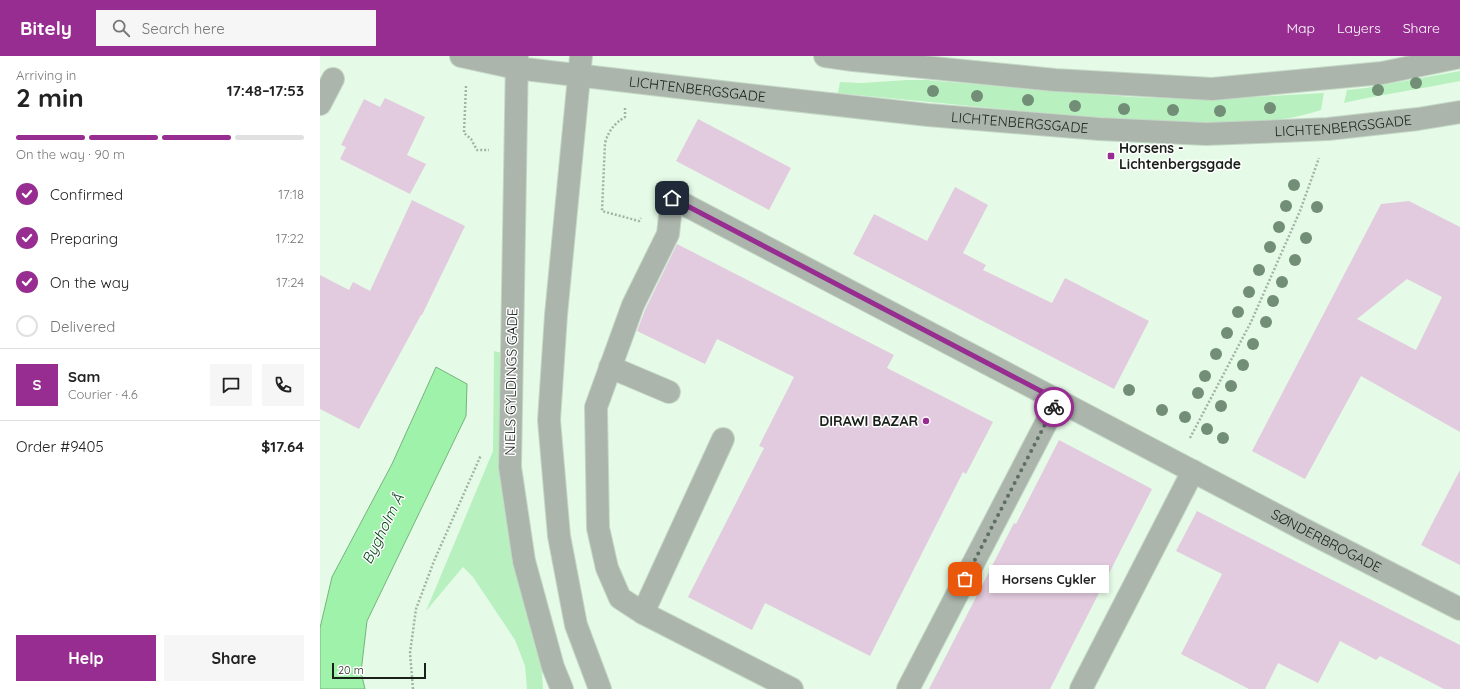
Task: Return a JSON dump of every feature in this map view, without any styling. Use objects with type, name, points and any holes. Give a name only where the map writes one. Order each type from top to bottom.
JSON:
[{"type":"street","points":[[824,56],[1055,80],[1212,88],[1382,73],[1460,57]]},
{"type":"street","points":[[464,57],[517,62]]},
{"type":"street","name":"LICHTENBERGSGADE","points":[[517,62],[580,66],[625,81],[928,115],[1099,129],[1206,134],[1328,129],[1418,119],[1460,112]]},
{"type":"street","name":"NIELS GYLDINGS GADE","points":[[517,62],[510,467],[524,561],[553,667],[562,689]]},
{"type":"street","points":[[580,66],[556,315],[549,420],[559,536],[573,610],[576,625],[600,689]]},
{"type":"street","points":[[320,104],[333,79]]},
{"type":"street","name":"SØNDERBROGADE","points":[[610,366],[633,305],[668,234],[672,198],[1303,529],[1460,608]]},
{"type":"street","points":[[669,392],[610,366],[596,407],[598,528],[607,568],[620,598],[643,613],[792,689]]},
{"type":"street","points":[[908,689],[1058,400]]},
{"type":"street","points":[[643,613],[723,439]]},
{"type":"street","points":[[1080,689],[1185,467]]},
{"type":"path","points":[[464,57],[464,132],[471,139],[477,150],[515,151]]},
{"type":"path","points":[[625,81],[625,117],[608,132],[605,143],[602,211],[639,221],[642,215]]},
{"type":"path","points":[[1185,467],[1274,272],[1315,173],[1328,129]]},
{"type":"path","points":[[413,689],[410,653],[416,610],[434,561],[483,451]]},
{"type":"shaded area","points":[[1460,71],[1460,81],[1344,103],[1347,90]]},
{"type":"shaded area","points":[[926,80],[1131,97],[1187,99],[1324,93],[1321,110],[1296,117],[1271,121],[1220,124],[1118,119],[838,93],[840,82],[862,83]]},
{"type":"shaded area","points":[[494,351],[502,353],[515,562],[531,630],[541,662],[543,689],[527,689],[525,666],[515,640],[473,577],[463,567],[426,611],[493,451]]},
{"type":"water","name":"Bygholm Å","points":[[436,367],[467,384],[466,416],[367,621],[361,672],[365,689],[320,689],[320,628],[332,577],[392,464]]},
{"type":"building","points":[[385,98],[425,117],[407,155],[426,164],[410,194],[340,159],[346,147],[341,145],[364,99],[380,107]]},
{"type":"building","points":[[698,119],[791,168],[769,210],[676,161]]},
{"type":"building","points":[[955,187],[988,205],[963,253],[986,265],[983,270],[1052,303],[1065,278],[1149,321],[1114,389],[853,254],[874,214],[927,241]]},
{"type":"building","points":[[412,200],[465,226],[422,315],[359,429],[320,409],[320,275],[349,290],[353,282],[370,291]]},
{"type":"building","points":[[1409,201],[1460,227],[1460,432],[1361,376],[1305,479],[1252,451],[1381,204]],"holes":[[[1407,279],[1442,297],[1416,350],[1357,319]]]},
{"type":"building","points":[[677,244],[894,355],[887,368],[993,422],[966,474],[963,472],[870,656],[765,603],[752,630],[688,597],[764,448],[759,446],[794,377],[717,339],[705,364],[637,331],[645,310]]},
{"type":"building","points":[[1059,440],[1152,489],[1050,689],[929,689],[1014,523],[1016,524]]},
{"type":"building","points":[[1460,470],[1460,565],[1421,545]]},
{"type":"building","points":[[1197,511],[1460,645],[1460,689],[1444,689],[1380,656],[1376,660],[1340,641],[1318,683],[1278,663],[1265,689],[1249,689],[1181,654],[1222,574],[1176,551]]},
{"type":"way so far","points":[[965,579],[1054,407]]},
{"type":"place","name":"Horsens - Lichtenbergsgade","points":[[1111,156]]},
{"type":"place","name":"DIRAWI BAZAR","points":[[926,421]]},
{"type":"place","name":"Horsens Cykler","points":[[965,579]]},
{"type":"route","points":[[672,198],[1058,400],[1054,407]]}]
